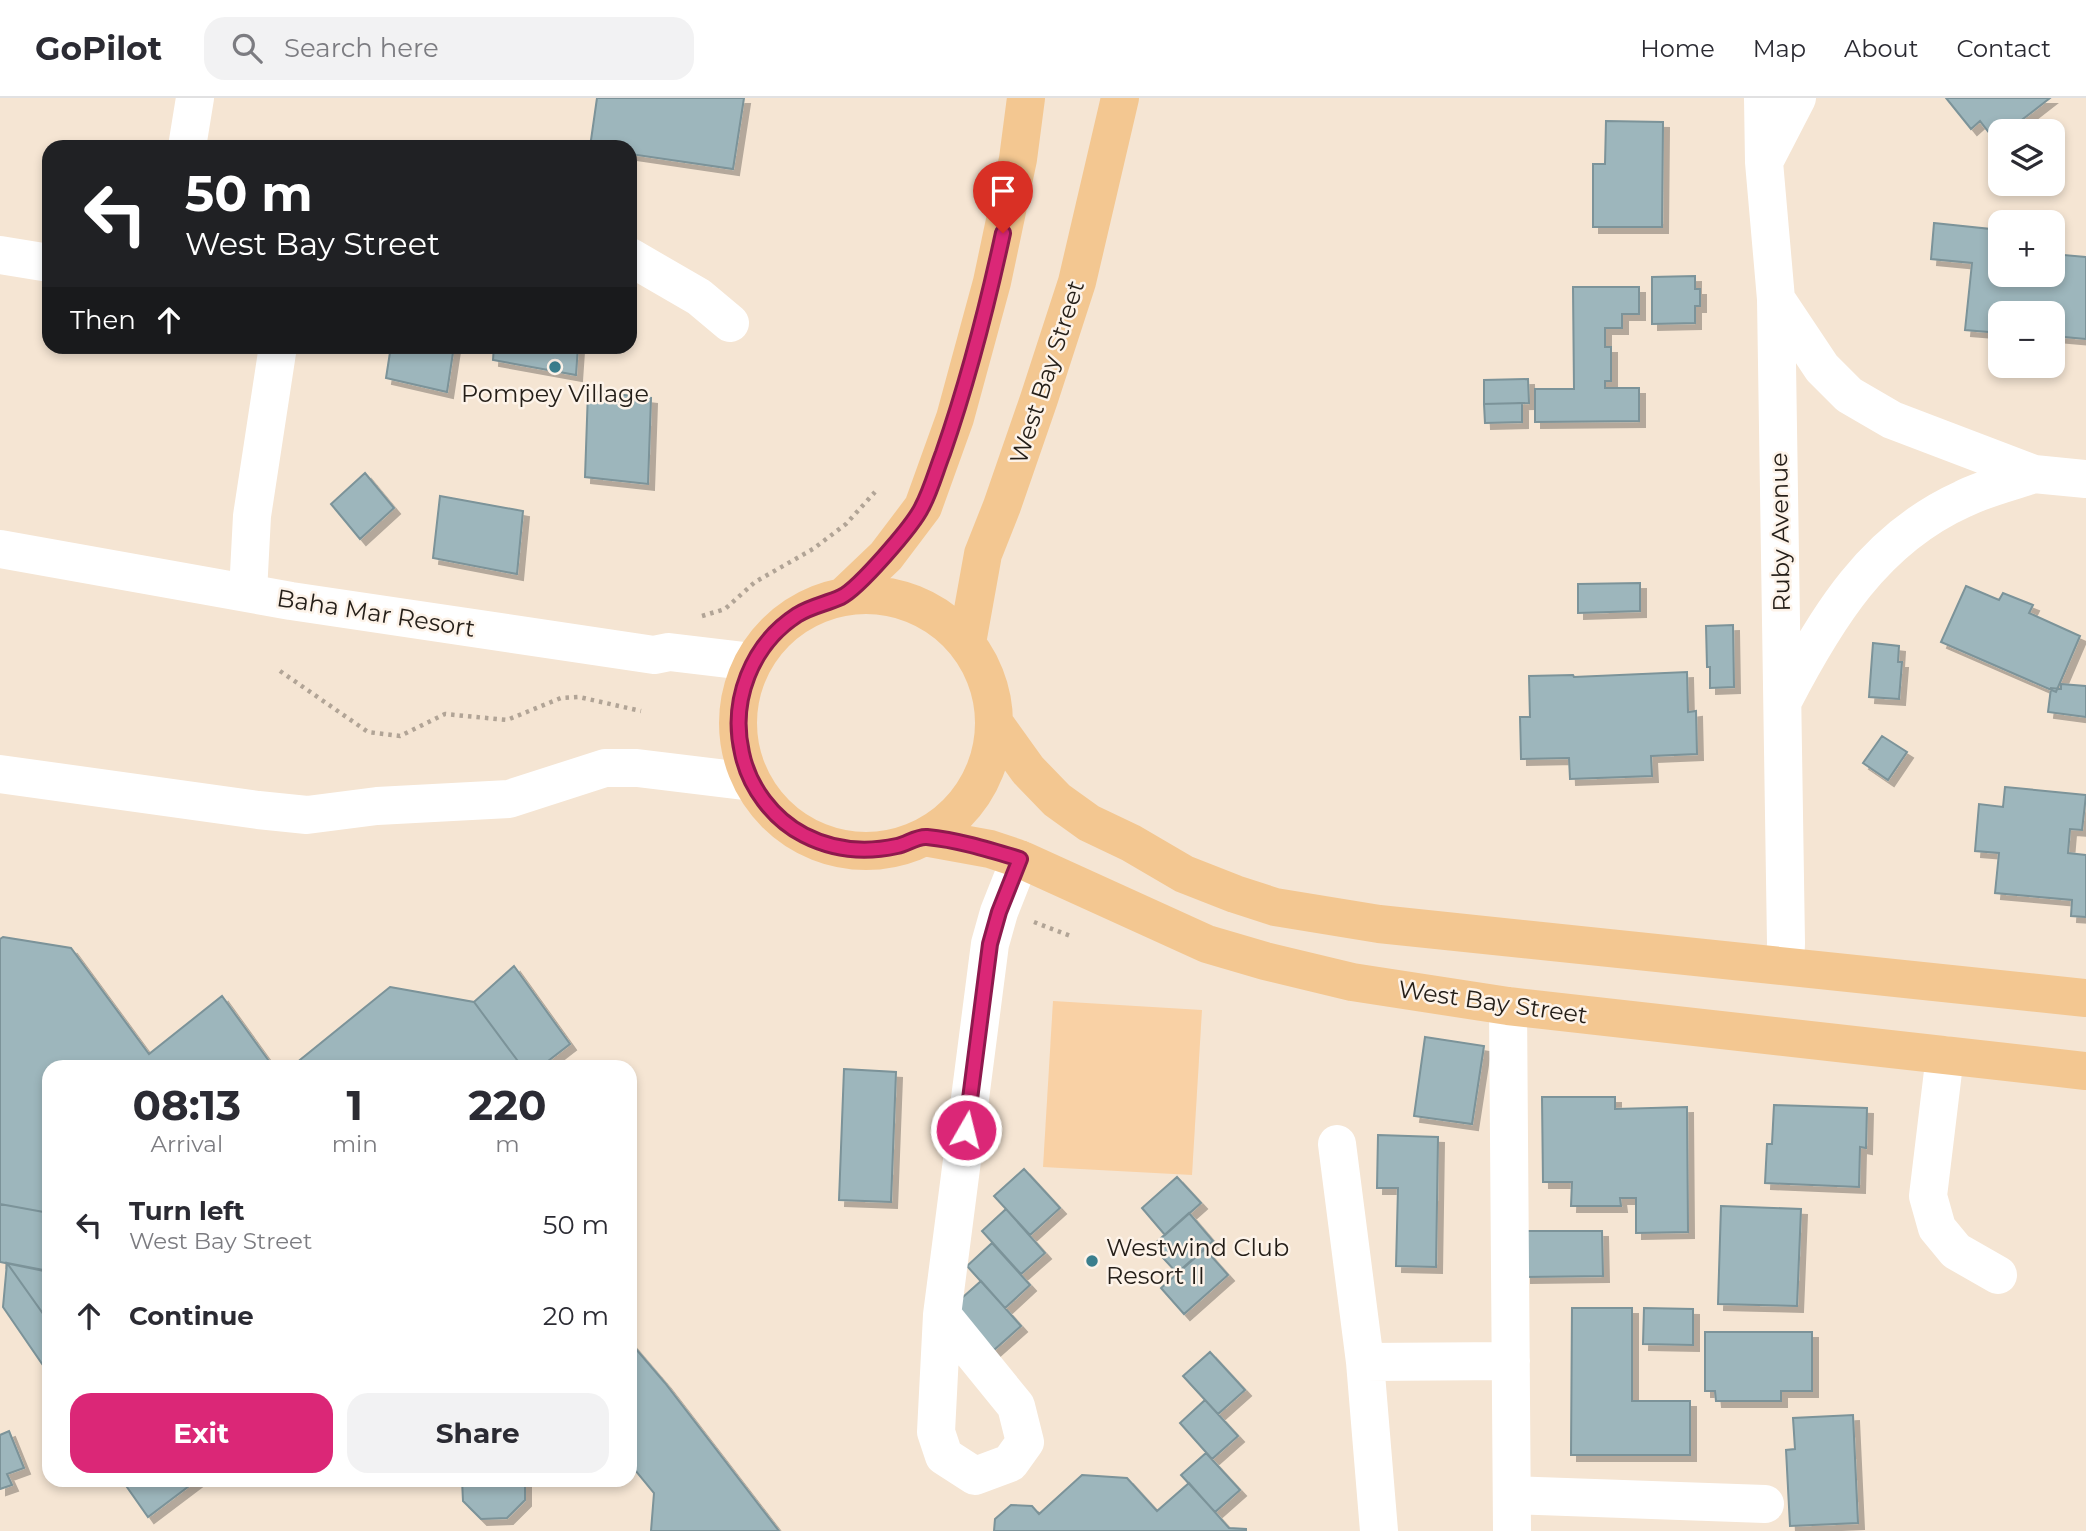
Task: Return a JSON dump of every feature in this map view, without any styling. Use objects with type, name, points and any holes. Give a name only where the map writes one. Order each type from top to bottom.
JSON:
[{"type":"main road","points":[[843,597],[886,556],[923,507],[955,418],[992,282],[1018,159],[1026,98]]},
{"type":"main road","name":"West Bay Street","points":[[967,643],[983,554],[1035,411],[1077,282],[1120,98]]},
{"type":"main road","points":[[870,595],[898,598],[924,608],[947,623],[967,643],[988,681],[995,724],[990,755],[975,790],[950,820],[924,837],[900,846],[851,850],[803,835],[783,821],[765,803],[744,763],[738,722],[744,681],[753,662],[784,624],[812,607],[843,597],[870,595]]},
{"type":"main road","points":[[995,724],[1028,770],[1057,800],[1089,823],[1184,874],[1275,907],[1379,924],[2086,999]]},
{"type":"main road","name":"West Bay Street","points":[[924,837],[990,849],[1020,859],[1207,944],[1352,982],[1508,1006],[2086,1071]]},
{"type":"street","points":[[188,140],[195,98]]},
{"type":"street","name":"Ruby Avenue","points":[[1763,98],[1764,162],[1776,299],[1785,966]]},
{"type":"street","points":[[1764,162],[1797,98]]},
{"type":"street","points":[[0,255],[42,262]]},
{"type":"street","points":[[637,261],[699,298],[730,323]]},
{"type":"street","points":[[1776,299],[1822,368],[1849,395],[1892,420],[2034,474],[2086,479]]},
{"type":"street","points":[[248,592],[252,516],[277,354]]},
{"type":"street","points":[[1782,703],[1813,644],[1845,596],[1878,559],[1916,526],[1963,498],[2034,474]]},
{"type":"street","name":"Baha Mar Resort","points":[[0,549],[291,601],[654,655],[669,652],[753,662]]},
{"type":"street","points":[[0,774],[307,815],[377,806],[509,799],[605,768],[637,768],[752,782]]},
{"type":"street","points":[[942,1315],[990,944],[999,912],[1020,859]]},
{"type":"street","points":[[1508,1006],[1512,1513],[1765,1504]]},
{"type":"street","points":[[1945,1055],[1927,1196],[1937,1228],[1956,1251],[1998,1275]]},
{"type":"street","points":[[1337,1144],[1365,1362],[1379,1531]]},
{"type":"street","points":[[1365,1362],[1511,1361]]},
{"type":"path","points":[[693,618],[725,609],[755,582],[813,549],[846,524],[875,492]]},
{"type":"path","points":[[279,671],[369,732],[400,736],[444,714],[507,720],[561,698],[579,697],[641,711]]},
{"type":"shaded area","points":[[1053,1001],[1202,1010],[1192,1175],[1043,1167]]},
{"type":"building","points":[[597,98],[744,98],[733,169],[637,155],[637,140],[591,140]]},
{"type":"building","points":[[1946,98],[2050,98],[2023,119],[1988,119],[1988,131],[1980,121],[1971,129]]},
{"type":"building","points":[[1606,121],[1663,122],[1662,227],[1593,227],[1593,164],[1605,164]]},
{"type":"building","points":[[1934,223],[1988,229],[1988,287],[2065,287],[2065,255],[2086,257],[2086,339],[2065,337],[2065,301],[1988,301],[1988,332],[1965,330],[1972,263],[1931,259]]},
{"type":"building","points":[[1695,276],[1695,289],[1700,289],[1700,306],[1695,306],[1695,323],[1652,324],[1652,277]]},
{"type":"building","points":[[1573,287],[1639,287],[1639,314],[1622,314],[1622,328],[1605,328],[1605,347],[1611,347],[1611,381],[1605,381],[1605,388],[1639,388],[1639,421],[1535,422],[1535,389],[1574,389]]},
{"type":"building","points":[[390,354],[453,354],[447,392],[386,378]]},
{"type":"building","name":"Pompey Village","points":[[493,354],[577,354],[576,375],[493,360]]},
{"type":"building","points":[[1528,379],[1529,403],[1484,404],[1484,380]]},
{"type":"building","points":[[588,391],[651,398],[648,484],[585,477]]},
{"type":"building","points":[[1522,403],[1522,422],[1485,423],[1484,404]]},
{"type":"building","points":[[365,473],[394,508],[360,539],[331,504]]},
{"type":"building","points":[[440,496],[523,511],[517,574],[433,558]]},
{"type":"building","points":[[1640,583],[1640,611],[1578,613],[1578,584]]},
{"type":"building","points":[[1966,586],[1999,600],[2003,593],[2033,605],[2029,613],[2080,636],[2056,692],[1941,642]]},
{"type":"building","points":[[1733,625],[1734,687],[1710,688],[1706,626]]},
{"type":"building","points":[[1873,643],[1899,646],[1898,662],[1902,662],[1899,699],[1869,697]]},
{"type":"building","points":[[1687,672],[1688,712],[1696,711],[1697,754],[1651,756],[1652,776],[1570,779],[1569,758],[1521,759],[1520,717],[1530,717],[1529,676],[1574,677]]},
{"type":"building","points":[[2061,684],[2086,686],[2086,717],[2048,712],[2051,688],[2061,689]]},
{"type":"building","points":[[1882,736],[1907,752],[1888,780],[1863,763]]},
{"type":"building","points":[[2005,787],[2086,795],[2082,830],[2070,829],[2068,853],[2086,855],[2086,917],[2071,916],[2072,900],[1995,893],[1999,853],[1975,851],[1979,804],[2003,807]]},
{"type":"building","points":[[3,937],[71,948],[149,1054],[222,996],[268,1060],[42,1060],[42,1212],[0,1204],[0,939]]},
{"type":"building","points":[[514,966],[570,1044],[549,1060],[300,1060],[390,987],[474,1002]]},
{"type":"building","points":[[390,987],[474,1002],[517,1060],[300,1060]]},
{"type":"building","points":[[1425,1037],[1484,1046],[1472,1124],[1414,1116]]},
{"type":"building","points":[[844,1069],[896,1072],[891,1202],[839,1200]]},
{"type":"building","points":[[1542,1097],[1615,1097],[1615,1109],[1687,1107],[1688,1232],[1636,1233],[1636,1198],[1620,1198],[1621,1206],[1571,1206],[1572,1182],[1543,1182]]},
{"type":"building","points":[[1774,1105],[1867,1108],[1866,1148],[1860,1147],[1859,1187],[1765,1183],[1767,1144],[1772,1144]]},
{"type":"building","points":[[1378,1135],[1438,1137],[1436,1267],[1396,1266],[1398,1188],[1377,1188]]},
{"type":"building","points":[[1024,1169],[1060,1208],[1030,1235],[994,1196]]},
{"type":"building","points":[[1177,1177],[1201,1203],[1165,1235],[1142,1208]]},
{"type":"building","points":[[0,1204],[42,1212],[42,1271],[0,1262]]},
{"type":"building","points":[[1721,1206],[1801,1209],[1797,1306],[1718,1304]]},
{"type":"building","points":[[1006,1209],[1045,1253],[1021,1274],[982,1231]]},
{"type":"building","points":[[1189,1213],[1213,1241],[1177,1273],[1152,1246]]},
{"type":"building","points":[[1525,1231],[1602,1231],[1603,1276],[1525,1277]]},
{"type":"building","points":[[992,1243],[1030,1285],[1005,1308],[967,1266]]},
{"type":"building","points":[[1205,1249],[1228,1275],[1184,1314],[1161,1288]]},
{"type":"building","points":[[7,1263],[42,1270],[42,1312]]},
{"type":"building","points":[[7,1263],[42,1270],[42,1364],[3,1307]]},
{"type":"building","points":[[981,1281],[1021,1326],[994,1350],[954,1305]]},
{"type":"building","points":[[1572,1308],[1632,1308],[1632,1401],[1690,1401],[1690,1455],[1571,1455]]},
{"type":"building","points":[[1644,1308],[1693,1309],[1693,1345],[1643,1344]]},
{"type":"building","points":[[1705,1332],[1812,1332],[1812,1391],[1781,1391],[1781,1401],[1716,1401],[1715,1391],[1705,1391]]},
{"type":"building","points":[[637,1350],[779,1531],[651,1531],[654,1493],[637,1472]]},
{"type":"building","points":[[1210,1352],[1245,1390],[1218,1414],[1183,1376]]},
{"type":"building","points":[[1205,1400],[1238,1436],[1212,1459],[1180,1423]]},
{"type":"building","points":[[1853,1415],[1858,1523],[1790,1526],[1786,1450],[1795,1449],[1793,1418]]},
{"type":"building","points":[[9,1431],[24,1468],[7,1474],[12,1485],[0,1489],[0,1435]]},
{"type":"building","points":[[1206,1453],[1240,1490],[1215,1512],[1181,1475]]},
{"type":"building","points":[[1082,1475],[1127,1478],[1157,1511],[1189,1483],[1229,1528],[1246,1531],[994,1531],[995,1519],[1011,1505],[1032,1506],[1039,1514]]},
{"type":"building","points":[[127,1487],[188,1487],[148,1517]]},
{"type":"building","points":[[462,1487],[525,1487],[525,1500],[507,1518],[481,1519],[463,1501]]},
{"type":"place","name":"Pompey Village","points":[[555,367]]},
{"type":"place","name":"Westwind Club Resort II","points":[[1092,1261]]},
{"type":"route","points":[[966,1130],[990,944],[999,912],[1020,859],[990,849],[924,837],[900,846],[851,850],[803,835],[783,821],[765,803],[752,782],[739,742],[738,722],[744,681],[753,662],[772,636],[797,615],[827,601],[843,597],[886,556],[923,507],[955,418],[1003,233]]}]
